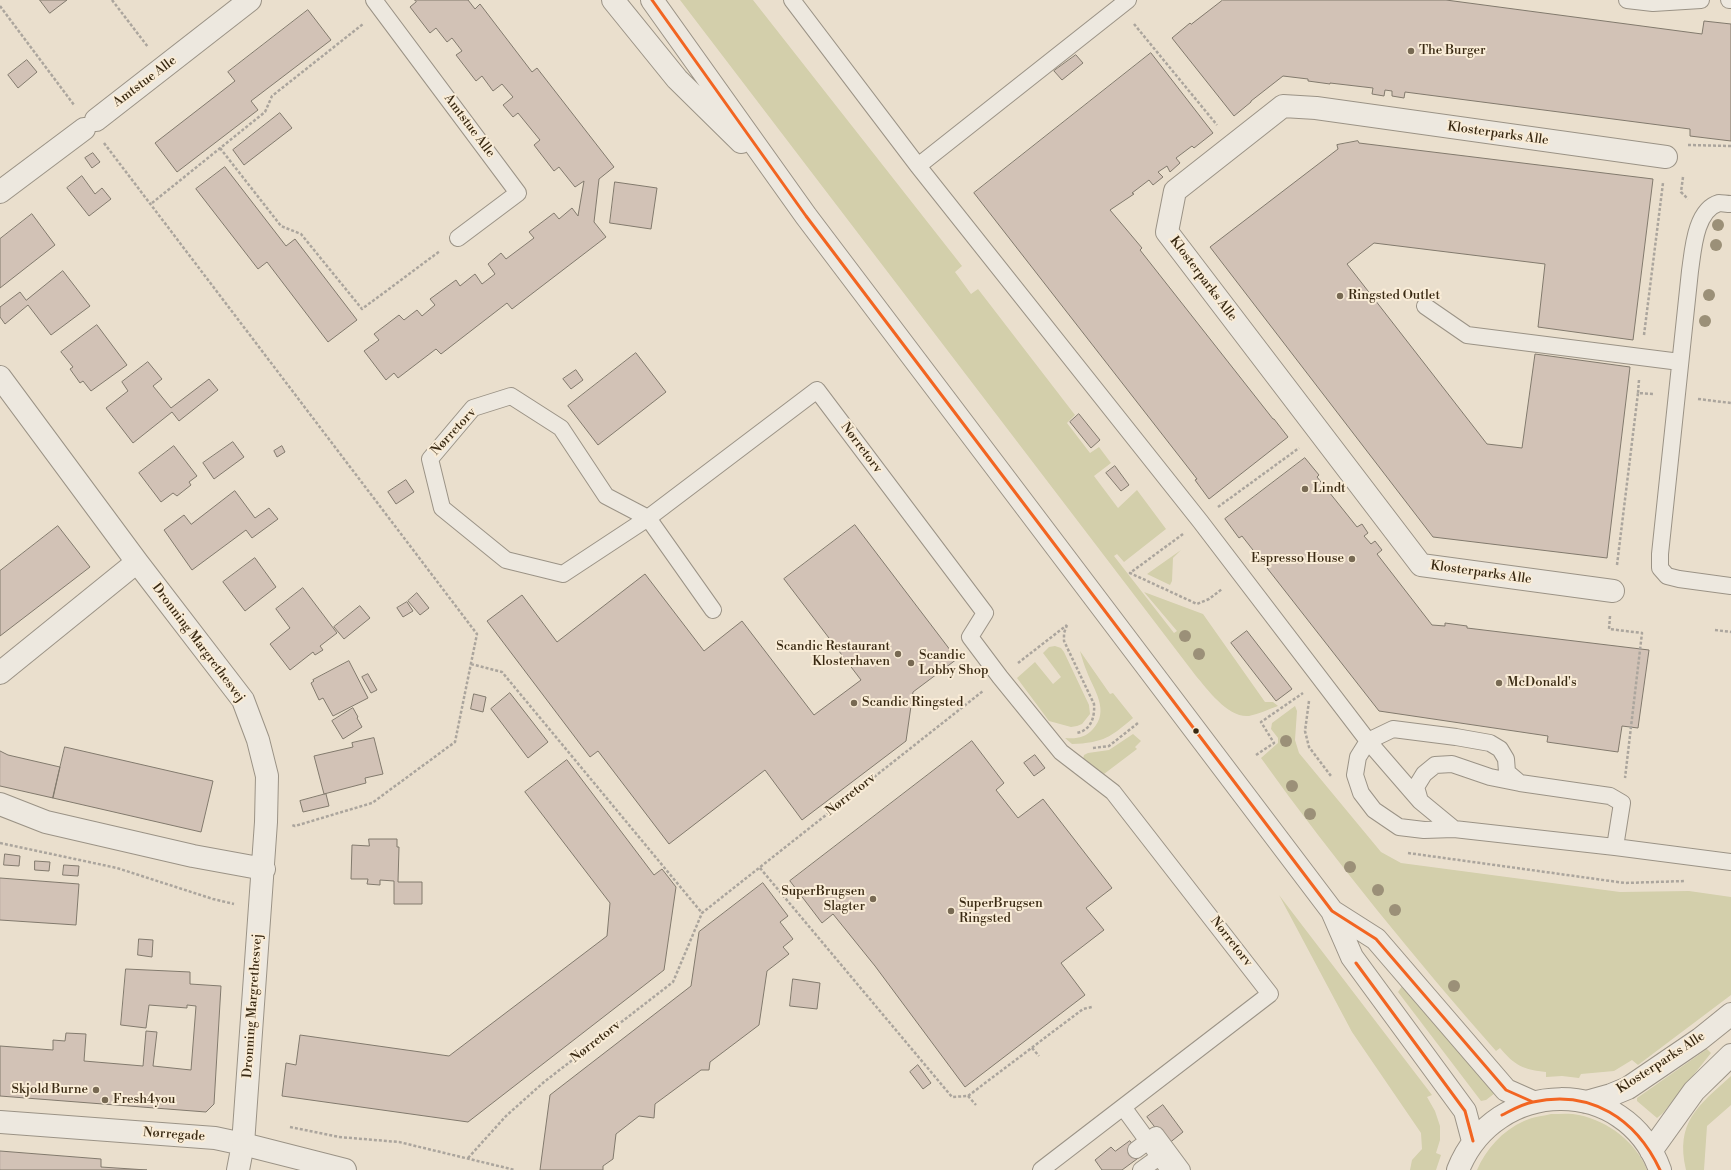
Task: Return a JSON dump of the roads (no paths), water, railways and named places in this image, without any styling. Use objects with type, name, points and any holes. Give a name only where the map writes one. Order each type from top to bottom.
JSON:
[{"type":"street","name":"Amtstue Alle","points":[[0,192],[93,128],[164,68],[250,0]]},
{"type":"street","points":[[613,0],[677,79],[739,140],[806,216]]},
{"type":"street","points":[[652,0],[806,216],[1332,911],[1352,957],[1465,1112],[1473,1141]]},
{"type":"street","name":"Klosterparks Alle","points":[[1613,591],[1421,565],[1167,232],[1175,191],[1283,106],[1316,108],[1666,158]]},
{"type":"street","name":"Dronning Margrethesvej","points":[[4,392],[138,562],[243,700],[258,740],[267,776],[264,869],[243,1144],[238,1170]]},
{"type":"street","points":[[0,673],[138,562]]},
{"type":"street","points":[[0,804],[46,822],[193,856],[264,869]]},
{"type":"street","points":[[1332,911],[1376,939],[1506,1090],[1533,1102]]},
{"type":"street","name":"Klosterparks Alle","points":[[1586,1102],[1611,1095],[1628,1088],[1700,1039],[1731,1014]]},
{"type":"street","points":[[1458,1170],[1463,1157],[1473,1141],[1485,1128],[1500,1116],[1533,1102],[1564,1099],[1586,1102],[1616,1115],[1641,1138],[1655,1161],[1694,1090],[1731,1055]]},
{"type":"street","name":"Nørregade","points":[[0,1122],[215,1138],[345,1170]]},
{"type":"lane","points":[[792,0],[918,166],[1200,521],[1368,741],[1420,801],[1454,829]]},
{"type":"lane","points":[[1627,0],[1653,3],[1701,0]]},
{"type":"lane","points":[[918,166],[1124,4]]},
{"type":"lane","name":"Amtstue Alle","points":[[378,5],[518,193],[458,238]]},
{"type":"lane","points":[[1731,204],[1720,203],[1712,207],[1702,216],[1698,228],[1692,258],[1666,481],[1660,554],[1660,568],[1667,576],[1731,586]]},
{"type":"lane","points":[[1425,306],[1467,335],[1680,362]]},
{"type":"lane","name":"Nørretorv","points":[[648,518],[606,496],[561,428],[511,396],[473,408],[430,458],[442,508],[506,560],[563,574],[648,518],[817,390],[985,613],[970,637],[1000,677],[1061,752],[1113,792],[1270,994],[1123,1106],[1060,1164],[1041,1170]]},
{"type":"lane","points":[[648,518],[714,610]]},
{"type":"lane","points":[[1520,783],[1507,772],[1506,759],[1500,749],[1490,743],[1456,736],[1393,729],[1368,741],[1358,757],[1355,775],[1361,793],[1374,810],[1400,827],[1424,830],[1454,829],[1731,862]]},
{"type":"lane","points":[[1420,801],[1416,787],[1424,774],[1435,765],[1452,764],[1490,777],[1520,783],[1610,796],[1622,802],[1615,847]]},
{"type":"lane","points":[[1123,1106],[1142,1146],[1159,1157],[1169,1170]]},
{"type":"lane","points":[[1142,1146],[1156,1135],[1182,1170]]},
{"type":"lane","points":[[1141,1170],[1159,1157]]},
{"type":"place","name":"The Burger","points":[[1411,51]]},
{"type":"place","name":"Ringsted Outlet","points":[[1340,296]]},
{"type":"place","name":"Lindt","points":[[1305,489]]},
{"type":"place","name":"Espresso House","points":[[1352,559]]},
{"type":"place","name":"Scandic Restaurant Klosterhaven","points":[[898,654]]},
{"type":"place","name":"Scandic Lobby Shop","points":[[911,663]]},
{"type":"place","name":"McDonald's","points":[[1499,683]]},
{"type":"place","name":"Scandic Ringsted","points":[[854,703]]},
{"type":"place","name":"SuperBrugsen Slagter","points":[[873,899]]},
{"type":"place","name":"SuperBrugsen Ringsted","points":[[951,911]]},
{"type":"place","name":"Skjold Burne","points":[[96,1090]]},
{"type":"place","name":"Fresh4you","points":[[105,1100]]}]
